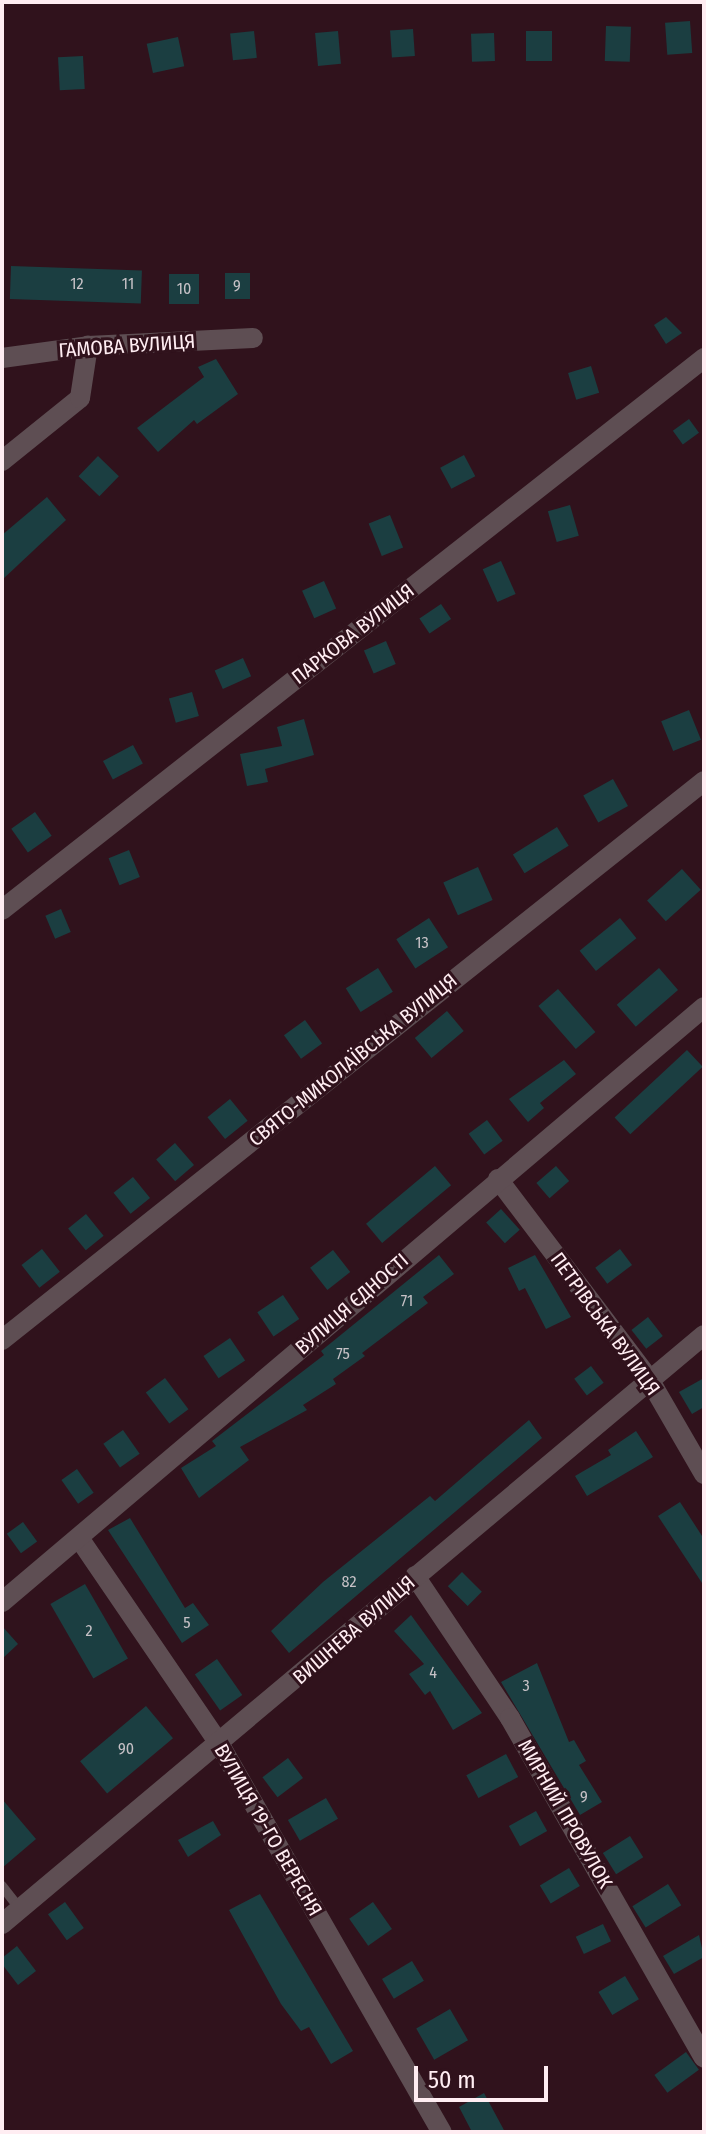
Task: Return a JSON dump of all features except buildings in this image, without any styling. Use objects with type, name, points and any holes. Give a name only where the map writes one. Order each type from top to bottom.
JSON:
[{"type":"street","name":"ГАМОВА ВУЛИЦЯ","points":[[2,358],[88,346],[253,338]]},
{"type":"street","points":[[2,461],[80,398],[88,346]]},
{"type":"street","name":"ПАРКОВА ВУЛИЦЯ","points":[[2,910],[704,358]]},
{"type":"street","name":"СВЯТО-МИКОЛАЇВСЬКА ВУЛИЦЯ","points":[[2,1340],[704,781]]},
{"type":"street","name":"ВУЛИЦЯ ЄДНОСТІ","points":[[2,1602],[704,1007]]},
{"type":"street","name":"ПЕТРІВСЬКА ВУЛИЦЯ","points":[[498,1179],[649,1379],[704,1474]]},
{"type":"street","name":"ВИШНЕВА ВУЛИЦЯ","points":[[2,1924],[220,1745],[415,1576],[704,1335]]},
{"type":"street","name":"ВУЛИЦЯ 19-ГО ВЕРЕСНЯ","points":[[79,1538],[220,1745],[442,2132]]},
{"type":"street","name":"МИРНИЙ ПРОВУЛОК","points":[[415,1576],[510,1718],[704,2058]]},
{"type":"lane","points":[[2,1886],[20,1909]]}]
